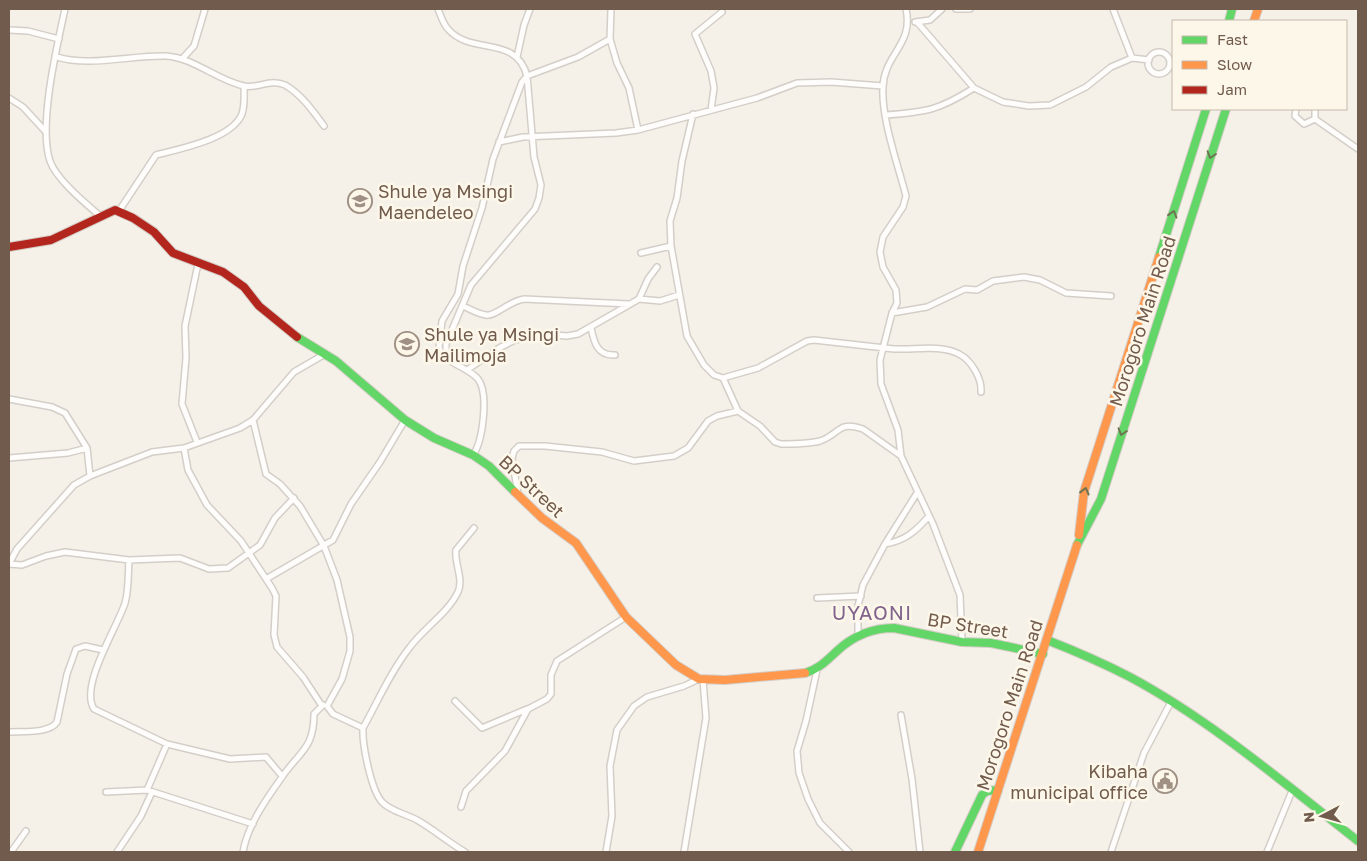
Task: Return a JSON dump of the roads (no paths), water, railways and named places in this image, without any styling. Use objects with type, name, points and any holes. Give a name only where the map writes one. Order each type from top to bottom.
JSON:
[{"type":"main road","name":"Morogoro Main Road","points":[[1079,539],[1084,492],[1206,110]]},
{"type":"main road","name":"Morogoro Main Road","points":[[978,852],[1079,539],[1101,499],[1226,110]]},
{"type":"main road","points":[[9,247],[51,240],[78,228],[99,215],[110,211],[119,211]]},
{"type":"main road","name":"BP Street","points":[[119,211],[154,232],[173,253],[223,272],[244,288],[259,306],[292,334],[348,370],[405,420],[434,438],[473,455],[489,466],[542,518],[576,544],[626,617],[676,665],[701,679]]},
{"type":"main road","name":"BP Street","points":[[817,670],[839,649],[858,635],[883,628],[894,628],[962,642],[991,643],[1043,654]]},
{"type":"main road","points":[[1047,640],[1082,652],[1171,702],[1358,841]]},
{"type":"main road","points":[[701,679],[800,675],[817,670]]},
{"type":"main road","points":[[955,852],[982,795],[987,791],[998,790]]},
{"type":"street","points":[[65,9],[56,57],[46,132],[48,154],[54,168],[99,215]]},
{"type":"street","points":[[182,60],[194,46],[205,9]]},
{"type":"street","points":[[438,9],[449,30],[456,36],[466,41],[498,48],[518,57],[524,64],[527,76],[532,137],[540,185],[535,209],[471,285],[446,344],[446,358]]},
{"type":"street","points":[[518,57],[524,25],[530,9]]},
{"type":"street","points":[[611,9],[610,39],[617,63],[629,88],[638,130]]},
{"type":"street","points":[[906,9],[909,22],[908,32],[887,67],[883,86],[886,115],[906,196],[903,206],[883,237],[880,252],[883,267],[896,290],[897,303],[892,313],[880,360],[880,384],[898,430],[901,456],[929,516],[960,595],[962,642]]},
{"type":"street","points":[[909,22],[930,20],[942,9]]},
{"type":"street","points":[[956,9],[970,9]]},
{"type":"street","points":[[1113,9],[1132,58]]},
{"type":"street","points":[[711,110],[714,88],[711,71],[696,34],[722,12]]},
{"type":"street","points":[[917,22],[974,88],[1003,102],[1029,106],[1050,105],[1086,87],[1111,67],[1132,58],[1149,60],[1158,52],[1164,53],[1172,63],[1166,72],[1158,74],[1150,69],[1149,60]]},
{"type":"street","points":[[9,30],[28,31],[59,39]]},
{"type":"street","points":[[473,455],[482,427],[484,400],[478,380],[467,370],[454,365],[441,354],[438,347],[442,321],[448,307],[458,294],[463,266],[482,208],[492,159],[527,76],[578,57],[610,39]]},
{"type":"street","points":[[56,57],[71,61],[166,56],[182,60],[244,86],[276,82],[285,86],[310,107],[324,126]]},
{"type":"street","points":[[499,142],[532,137],[616,133],[638,130],[757,98],[797,83],[831,82],[883,86]]},
{"type":"street","points":[[119,211],[156,155],[202,143],[237,121],[242,114],[244,86]]},
{"type":"street","points":[[886,115],[930,111],[947,105],[974,88]]},
{"type":"street","points":[[9,98],[22,107],[46,132]]},
{"type":"street","points":[[1296,110],[1295,116],[1298,121],[1310,123],[1315,119]]},
{"type":"street","points":[[1315,110],[1315,119]]},
{"type":"street","points":[[693,114],[682,160],[677,198],[670,221],[671,246],[687,336],[704,365],[714,375],[723,378],[758,368],[807,341],[883,347],[931,348],[959,354],[976,371],[980,380],[981,392]]},
{"type":"street","points":[[1315,119],[1358,149]]},
{"type":"street","points":[[641,253],[671,246]]},
{"type":"street","points":[[197,442],[182,404],[186,358],[185,326],[198,264]]},
{"type":"street","points":[[639,299],[648,279],[657,267]]},
{"type":"street","points":[[892,313],[927,308],[964,289],[977,290],[994,281],[1024,277],[1040,280],[1066,293],[1111,296]]},
{"type":"street","points":[[467,370],[499,348],[515,340],[542,334],[566,336],[578,334],[639,299],[660,301],[679,295]]},
{"type":"street","points":[[463,306],[486,315],[493,315],[507,304],[524,299],[630,304]]},
{"type":"street","points":[[591,328],[593,340],[599,351],[615,355]]},
{"type":"street","points":[[294,498],[275,518],[260,545],[249,555],[228,568],[218,570],[180,558],[129,560],[65,552],[46,556],[22,565],[9,564],[17,549],[74,485],[90,476],[152,452],[184,448],[240,428],[254,420],[294,372],[325,354]]},
{"type":"street","points":[[723,378],[738,411],[760,426],[775,442],[781,444],[823,440],[839,427],[856,426],[901,456]]},
{"type":"street","points":[[9,399],[52,408],[65,413],[87,448],[90,476]]},
{"type":"street","points":[[518,495],[512,458],[514,451],[520,446],[536,445],[602,452],[634,461],[674,456],[688,448],[708,421],[717,416],[738,411]]},
{"type":"street","points":[[254,420],[266,474],[280,484],[294,498],[324,546],[337,580],[350,637],[350,651],[342,679],[328,702],[316,710]]},
{"type":"street","points":[[266,579],[324,546],[338,532],[352,504],[405,420]]},
{"type":"street","points":[[9,458],[68,453],[87,448]]},
{"type":"street","points":[[184,448],[188,470],[207,505],[241,542],[276,596],[274,635],[277,647],[302,677],[314,698],[322,706]]},
{"type":"street","points":[[858,635],[858,606],[869,574],[885,544],[917,493]]},
{"type":"street","points":[[885,544],[900,542],[912,534],[929,516]]},
{"type":"street","points":[[465,852],[417,820],[386,806],[381,801],[367,758],[363,728],[409,647],[449,605],[459,591],[456,550],[474,528]]},
{"type":"street","points":[[129,560],[125,603],[103,650],[92,691],[91,705],[94,709],[167,744],[230,759],[262,756],[282,776]]},
{"type":"street","points":[[817,598],[861,596]]},
{"type":"street","points":[[455,701],[482,728],[541,704],[551,694],[551,675],[557,661],[626,617]]},
{"type":"street","points":[[9,732],[44,729],[54,726],[76,649],[85,646],[103,650]]},
{"type":"street","points":[[817,670],[806,721],[796,751],[799,773],[808,799],[820,823],[849,852]]},
{"type":"street","points":[[606,852],[612,816],[610,766],[616,730],[634,706],[647,697],[701,679],[706,718],[684,852]]},
{"type":"street","points":[[243,852],[253,824],[282,776],[304,751],[312,737],[316,710],[314,698]]},
{"type":"street","points":[[328,702],[327,706],[333,714],[363,728]]},
{"type":"street","points":[[1111,852],[1144,753],[1171,702]]},
{"type":"street","points":[[460,807],[466,791],[505,751],[528,709]]},
{"type":"street","points":[[901,715],[912,779],[920,852]]},
{"type":"street","points":[[117,852],[141,816],[167,744]]},
{"type":"street","points":[[106,792],[150,791],[253,824]]},
{"type":"street","points":[[1268,852],[1292,791]]},
{"type":"street","points":[[11,852],[26,832]]},
{"type":"place","name":"Shule ya Msingi Maendeleo","points":[[360,201]]},
{"type":"place","name":"Shule ya Msingi Mailimoja","points":[[407,344]]},
{"type":"place","name":"Kibaha municipal office","points":[[1165,781]]},
{"type":"district","name":"UYAONI","points":[[872,612]]}]
